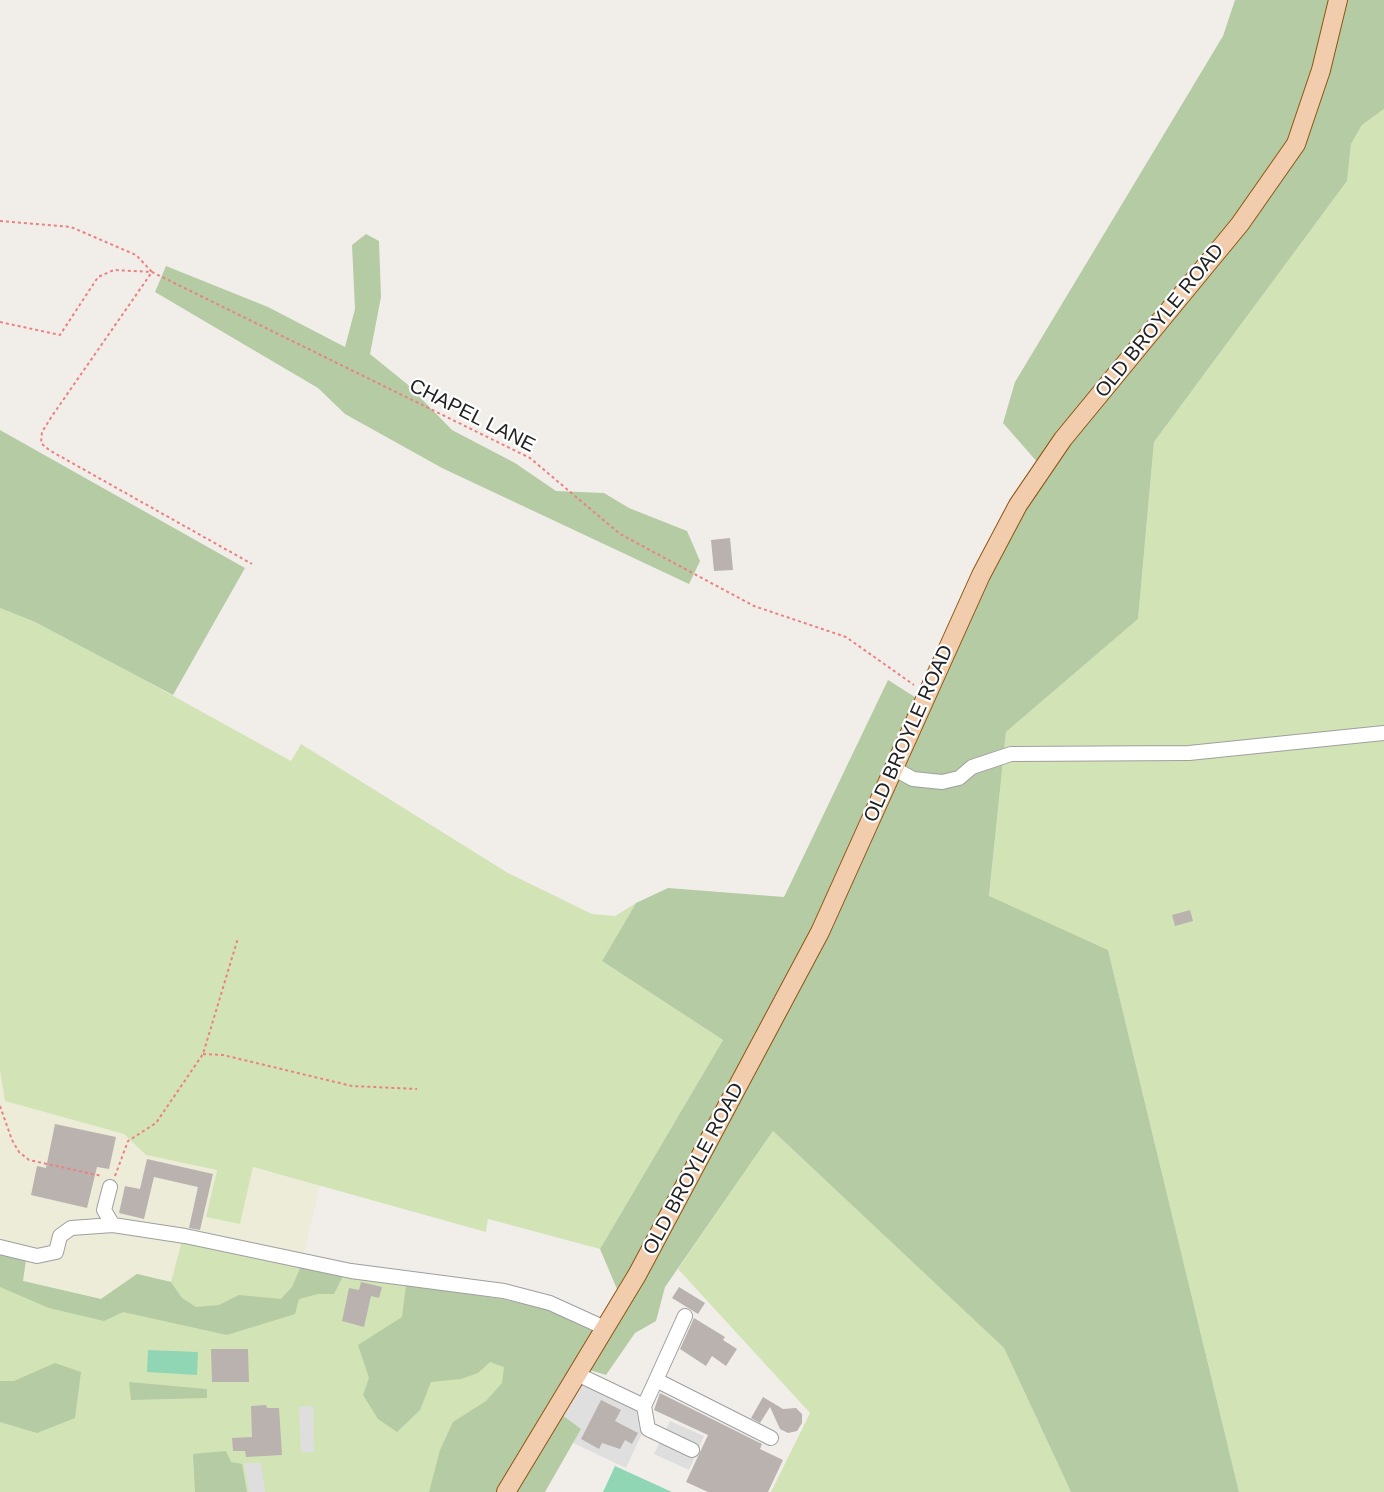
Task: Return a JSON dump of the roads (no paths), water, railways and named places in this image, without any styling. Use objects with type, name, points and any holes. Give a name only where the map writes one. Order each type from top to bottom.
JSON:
[{"type":"main road","name":"OLD BROYLE ROAD","points":[[506,1492],[637,1275],[732,1101],[820,932],[926,694],[998,540],[1040,470],[1240,224],[1296,144],[1321,70],[1338,0]]},
{"type":"lane","points":[[893,768],[913,779],[928,783],[958,778],[972,767],[1011,754],[1189,753],[1384,733]]},
{"type":"lane","points":[[110,1187],[104,1210],[113,1225]]},
{"type":"lane","points":[[0,1247],[37,1256],[56,1252],[60,1236],[71,1228],[113,1225],[184,1236],[351,1270],[504,1291],[550,1303],[605,1328]]},
{"type":"lane","points":[[685,1316],[644,1406],[648,1429],[692,1450]]},
{"type":"lane","points":[[577,1374],[644,1406]]},
{"type":"lane","points":[[656,1380],[771,1438]]}]
